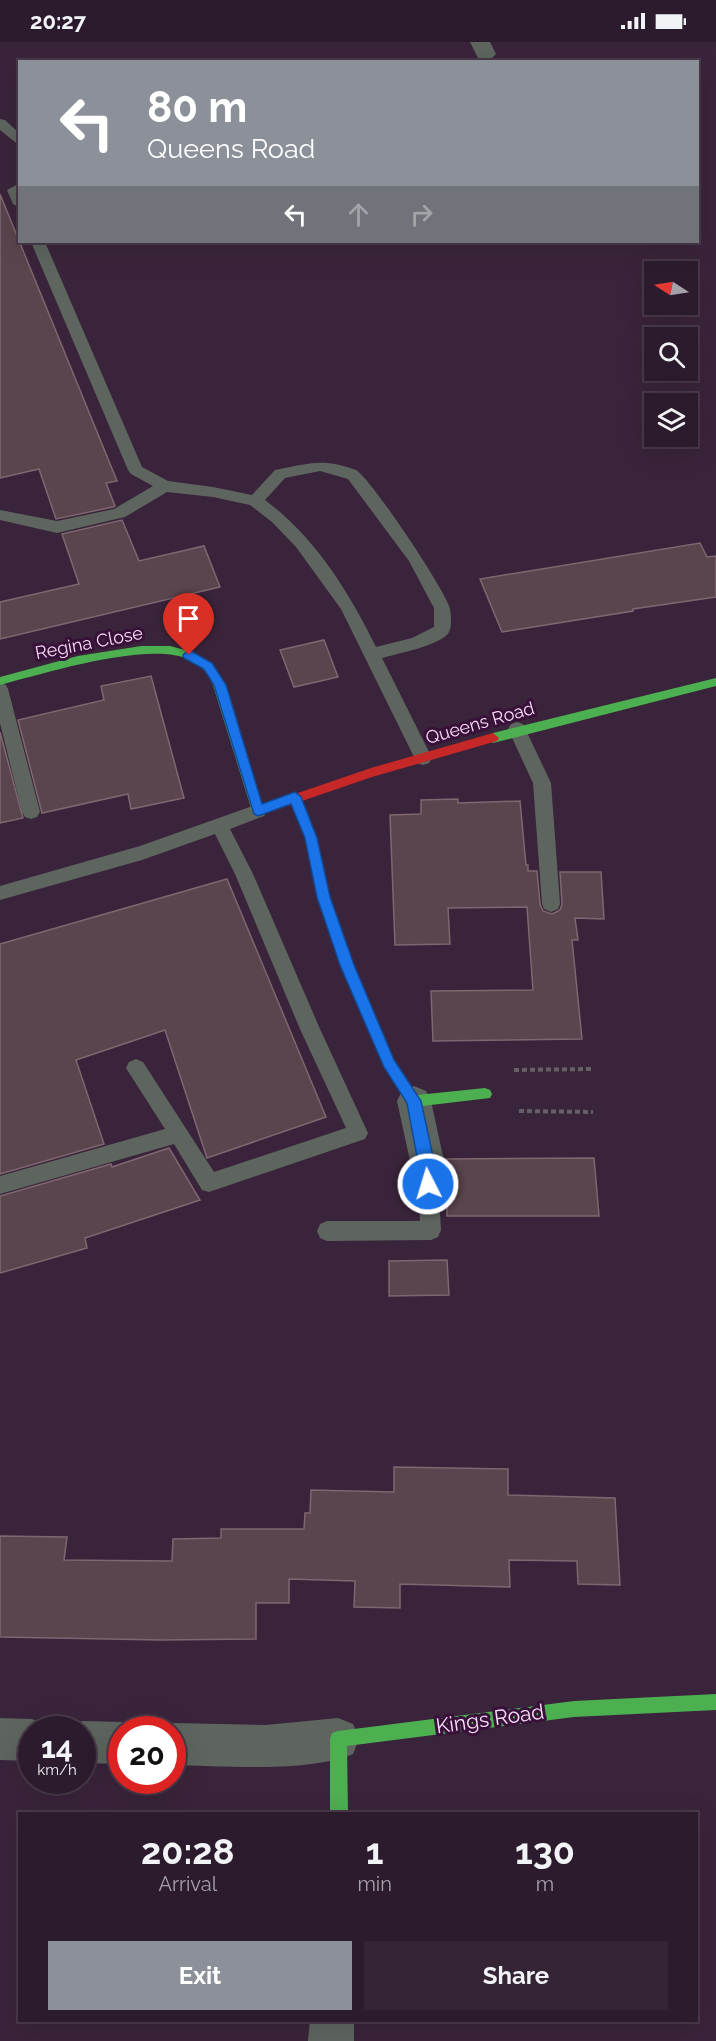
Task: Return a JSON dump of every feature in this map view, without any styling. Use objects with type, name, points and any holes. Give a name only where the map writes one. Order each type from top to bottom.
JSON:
[{"type":"street","name":"Regina Close","points":[[0,681],[132,649],[162,648],[189,655],[208,666],[220,685],[258,811]]},
{"type":"street","name":"Queens Road","points":[[258,811],[295,797],[517,729],[716,682]]},
{"type":"street","points":[[295,797],[311,838],[323,897],[347,965],[389,1063],[414,1101],[427,1161]]},
{"type":"street","points":[[414,1101],[485,1094]]},
{"type":"street","name":"Kings Road","points":[[338,1739],[571,1708],[656,1701],[716,1702]]},
{"type":"street","points":[[0,1739],[18,1740]]},
{"type":"street","points":[[186,1744],[266,1746],[338,1739],[339,1812]]},
{"type":"street","points":[[331,2041],[332,2022]]},
{"type":"lane","points":[[0,123],[18,140]]},
{"type":"lane","points":[[0,194],[17,188]]},
{"type":"lane","points":[[38,243],[136,470],[165,486],[213,492],[255,501],[278,518],[302,543],[348,606],[423,758]]},
{"type":"lane","points":[[255,501],[280,474],[320,466],[353,476],[376,505],[415,558],[442,608],[442,630],[417,643],[372,654]]},
{"type":"lane","points":[[0,515],[57,527],[119,513],[165,486]]},
{"type":"lane","points":[[0,689],[31,812]]},
{"type":"lane","points":[[517,729],[542,783],[551,904]]},
{"type":"lane","points":[[0,893],[142,853],[258,811]]},
{"type":"lane","points":[[136,1068],[209,1183],[358,1133],[310,1029],[244,874],[219,825]]},
{"type":"lane","points":[[0,1185],[179,1134]]},
{"type":"lane","points":[[327,1231],[431,1230],[427,1161]]},
{"type":"path","points":[[591,1069],[483,1070],[485,1110],[593,1112]]},
{"type":"building","points":[[0,194],[18,243],[20,243],[117,481],[106,483],[115,506],[56,519],[39,469],[0,478]]},
{"type":"building","points":[[122,520],[139,561],[204,546],[220,587],[0,639],[0,602],[79,584],[62,534]]},
{"type":"building","points":[[700,543],[707,557],[716,556],[716,597],[502,632],[480,579]]},
{"type":"building","points":[[324,640],[338,677],[294,687],[280,650]]},
{"type":"building","points":[[151,676],[184,798],[131,809],[128,794],[42,813],[18,720],[104,700],[101,686]]},
{"type":"building","points":[[0,732],[23,818],[0,823]]},
{"type":"building","points":[[458,799],[458,803],[520,801],[526,865],[528,865],[528,871],[537,871],[540,904],[543,911],[552,914],[560,910],[562,904],[560,872],[601,872],[604,919],[575,918],[578,940],[572,940],[582,1039],[433,1041],[431,991],[533,990],[527,907],[448,908],[450,944],[395,945],[390,815],[421,814],[421,800]]},
{"type":"building","points":[[227,879],[326,1117],[207,1158],[165,1030],[76,1060],[104,1144],[0,1174],[0,944]]},
{"type":"building","points":[[169,1148],[200,1200],[85,1238],[87,1248],[0,1273],[0,1196],[111,1164],[112,1167]]},
{"type":"building","points":[[594,1158],[599,1216],[447,1216],[446,1159]]},
{"type":"building","points":[[447,1260],[449,1295],[389,1296],[389,1261]]},
{"type":"building","points":[[394,1467],[508,1469],[508,1495],[615,1498],[620,1585],[578,1584],[577,1561],[509,1560],[510,1587],[400,1584],[400,1608],[354,1607],[355,1581],[289,1579],[289,1603],[256,1603],[256,1639],[0,1637],[0,1536],[67,1537],[64,1560],[172,1561],[173,1539],[221,1538],[221,1529],[304,1529],[305,1513],[310,1513],[311,1490],[394,1492]]},
{"type":"traffic: fast","points":[[0,681],[110,654],[141,650],[170,650],[193,656],[210,669],[221,690],[258,811]]},
{"type":"traffic: fast","points":[[493,738],[716,682]]},
{"type":"traffic: fast","points":[[295,797],[311,838],[323,897],[347,965],[389,1063],[414,1101],[485,1094]]},
{"type":"traffic: fast","points":[[339,1812],[338,1739],[574,1709],[716,1702]]},
{"type":"traffic: jam","points":[[258,811],[371,773],[493,738]]},
{"type":"route","points":[[189,655],[208,666],[220,685],[258,811],[295,797],[311,838],[323,897],[347,965],[389,1063],[414,1101],[427,1161],[428,1184]]}]
